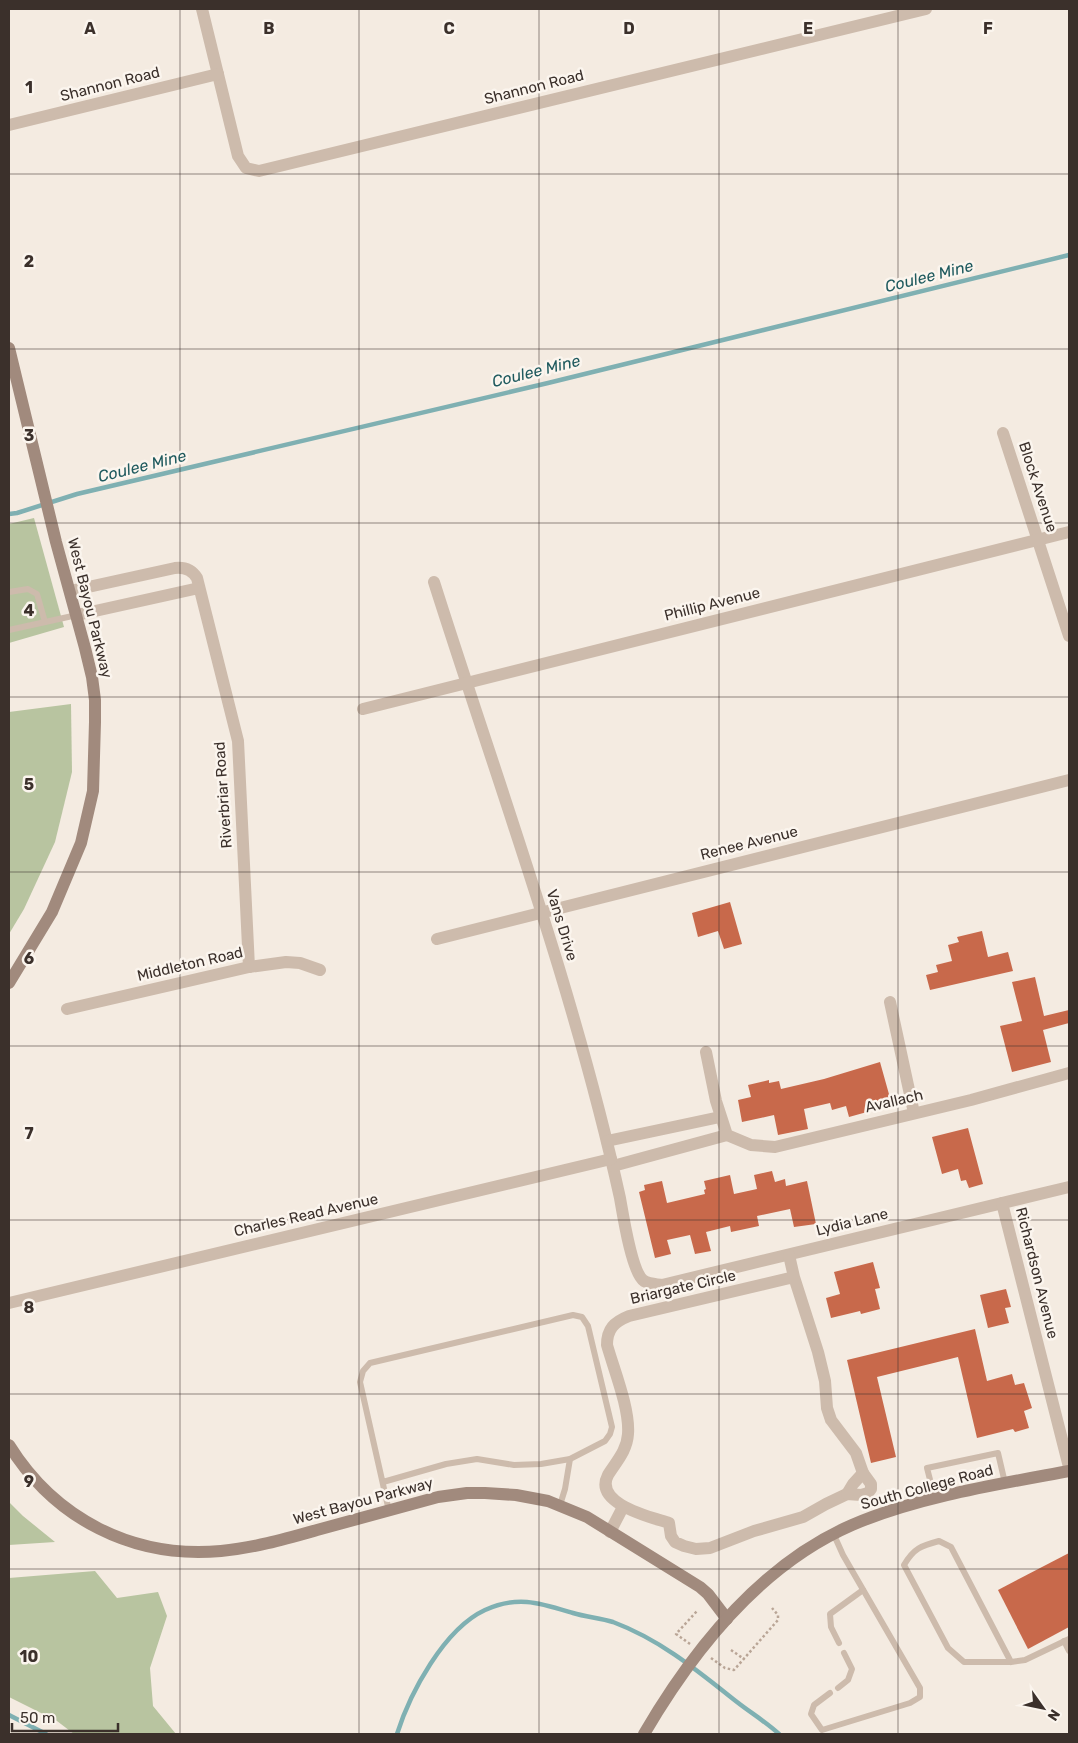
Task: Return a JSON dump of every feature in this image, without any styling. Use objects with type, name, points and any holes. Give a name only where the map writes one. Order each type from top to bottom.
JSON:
[{"type":"street","name":"Shannon Road","points":[[202,9],[238,156],[246,168],[259,171],[926,9]]},
{"type":"street","name":"Shannon Road","points":[[9,125],[218,74]]},
{"type":"street","name":"West Bayou Parkway","points":[[9,348],[56,542],[77,614],[92,678],[95,700],[93,791],[81,843],[52,912],[9,983]]},
{"type":"street","name":"Block Avenue","points":[[1003,433],[1069,636]]},
{"type":"street","name":"Phillip Avenue","points":[[363,709],[1069,532]]},
{"type":"street","name":"Riverbriar Road","points":[[70,591],[175,568],[188,570],[194,573],[197,578],[238,741],[249,967]]},
{"type":"street","name":"Vans Drive","points":[[434,582],[542,912],[588,1066],[637,1273],[643,1281]]},
{"type":"street","points":[[77,614],[199,588]]},
{"type":"street","name":"Renee Avenue","points":[[436,939],[1069,780]]},
{"type":"street","name":"Middleton Road","points":[[67,1009],[249,967],[286,962],[300,963],[320,970]]},
{"type":"street","points":[[890,1002],[914,1113]]},
{"type":"street","points":[[612,1163],[727,1135],[720,1117],[706,1052]]},
{"type":"street","name":"Avallach","points":[[727,1135],[751,1146],[775,1147],[971,1100],[1069,1073]]},
{"type":"street","points":[[607,1141],[720,1117]]},
{"type":"street","name":"Charles Read Avenue","points":[[9,1303],[612,1163]]},
{"type":"street","name":"Lydia Lane","points":[[643,1281],[662,1285],[1069,1187]]},
{"type":"street","name":"Richardson Avenue","points":[[1002,1203],[1069,1469]]},
{"type":"street","points":[[610,1532],[623,1508],[669,1523],[671,1536],[675,1542],[696,1549],[703,1549],[717,1546],[754,1531],[803,1517],[847,1494],[861,1496],[868,1493],[871,1489],[871,1484],[863,1473],[856,1452],[831,1420],[827,1408],[825,1381],[818,1352],[794,1277],[789,1255]]},
{"type":"street","name":"Briargate Circle","points":[[623,1508],[609,1495],[606,1486],[608,1476],[622,1454],[628,1434],[627,1415],[607,1345],[607,1337],[611,1327],[619,1320],[629,1316],[794,1277]]},
{"type":"street","name":"West Bayou Parkway","points":[[9,1445],[35,1480],[62,1506],[90,1525],[139,1545],[164,1550],[191,1552],[220,1551],[259,1546],[438,1498],[466,1493],[516,1495],[548,1501],[587,1517],[700,1587],[708,1594],[727,1619]]},
{"type":"street","name":"South College Road","points":[[644,1734],[659,1707],[686,1668],[727,1619],[764,1582],[790,1562],[834,1534],[872,1518],[935,1499],[1069,1469]]},
{"type":"lane","points":[[9,592],[28,589],[37,594],[45,622]]},
{"type":"lane","points":[[9,630],[77,614]]},
{"type":"lane","points":[[383,1482],[446,1464],[477,1459],[514,1465],[541,1464],[570,1459],[605,1441],[612,1428],[588,1326],[582,1317],[574,1315],[370,1363],[363,1371],[360,1382],[383,1482],[390,1511]]},
{"type":"lane","points":[[935,1499],[927,1468],[998,1453],[1005,1483]]},
{"type":"lane","points":[[560,1505],[570,1459]]},
{"type":"lane","points":[[830,1693],[814,1705],[812,1714],[822,1730],[910,1703],[920,1697],[920,1688],[843,1555],[834,1534]]},
{"type":"lane","points":[[1011,1662],[951,1547],[940,1541],[925,1545],[911,1553],[904,1565],[948,1648],[964,1662],[1011,1662],[1025,1660],[1067,1640],[1069,1651]]},
{"type":"lane","points":[[839,1643],[831,1627],[830,1614],[863,1590]]},
{"type":"lane","points":[[838,1688],[848,1680],[852,1669],[844,1653]]},
{"type":"path","points":[[704,1654],[725,1668],[734,1670],[778,1620],[778,1615],[772,1608]]},
{"type":"path","points":[[697,1611],[676,1634],[697,1649]]},
{"type":"path","points":[[731,1650],[744,1659]]},
{"type":"green space","points":[[34,518],[64,627],[9,643],[9,524]]},
{"type":"green space","points":[[71,704],[72,772],[55,842],[24,909],[9,934],[9,712]]},
{"type":"green space","points":[[9,1502],[23,1516],[55,1542],[9,1545]]},
{"type":"green space","points":[[95,1571],[117,1598],[158,1592],[167,1616],[150,1668],[153,1706],[176,1734],[74,1734],[57,1721],[9,1697],[9,1578]]},
{"type":"building","points":[[730,902],[742,944],[724,949],[718,931],[698,937],[692,913]]},
{"type":"building","points":[[982,931],[988,957],[1008,952],[1013,971],[930,990],[926,975],[938,972],[936,965],[952,961],[948,945],[959,942],[957,937]]},
{"type":"building","points":[[1035,977],[1044,1016],[1069,1010],[1069,1023],[1043,1030],[1051,1062],[1012,1072],[1000,1026],[1022,1021],[1012,982]]},
{"type":"building","points":[[880,1062],[892,1105],[849,1117],[846,1106],[832,1110],[830,1103],[804,1109],[808,1129],[778,1135],[774,1115],[742,1122],[738,1100],[751,1097],[748,1085],[769,1080],[769,1083],[779,1081],[781,1089],[824,1079]]},
{"type":"building","points":[[968,1128],[983,1184],[969,1188],[966,1180],[961,1181],[958,1169],[942,1174],[932,1137]]},
{"type":"building","points":[[772,1171],[775,1182],[785,1179],[786,1186],[807,1181],[816,1224],[794,1227],[790,1209],[757,1216],[759,1226],[731,1232],[730,1226],[706,1232],[711,1251],[695,1254],[690,1235],[667,1240],[671,1254],[655,1258],[639,1192],[645,1190],[644,1185],[662,1181],[667,1203],[705,1194],[704,1181],[730,1175],[734,1194],[757,1189],[754,1175]]},
{"type":"building","points":[[873,1262],[880,1288],[875,1289],[880,1309],[861,1314],[860,1311],[831,1318],[826,1298],[840,1294],[834,1272]]},
{"type":"building","points":[[1006,1289],[1011,1307],[1005,1308],[1009,1323],[988,1328],[980,1295]]},
{"type":"building","points":[[975,1329],[987,1381],[1012,1374],[1015,1385],[1024,1383],[1032,1408],[1024,1411],[1029,1428],[1015,1432],[1013,1429],[977,1438],[958,1357],[877,1377],[896,1457],[871,1463],[847,1360]]},
{"type":"building","points":[[1069,1553],[1069,1627],[1028,1649],[998,1590]]},
{"type":"waterway","name":"Coulee Mine","points":[[9,514],[77,494],[548,383],[1069,255]]},
{"type":"waterway","points":[[397,1734],[410,1700],[430,1664],[456,1632],[470,1619],[485,1610],[497,1605],[519,1602],[550,1606],[613,1622],[631,1629],[663,1647],[693,1668],[779,1734]]},
{"type":"waterway","points":[[9,1715],[46,1734]]}]
